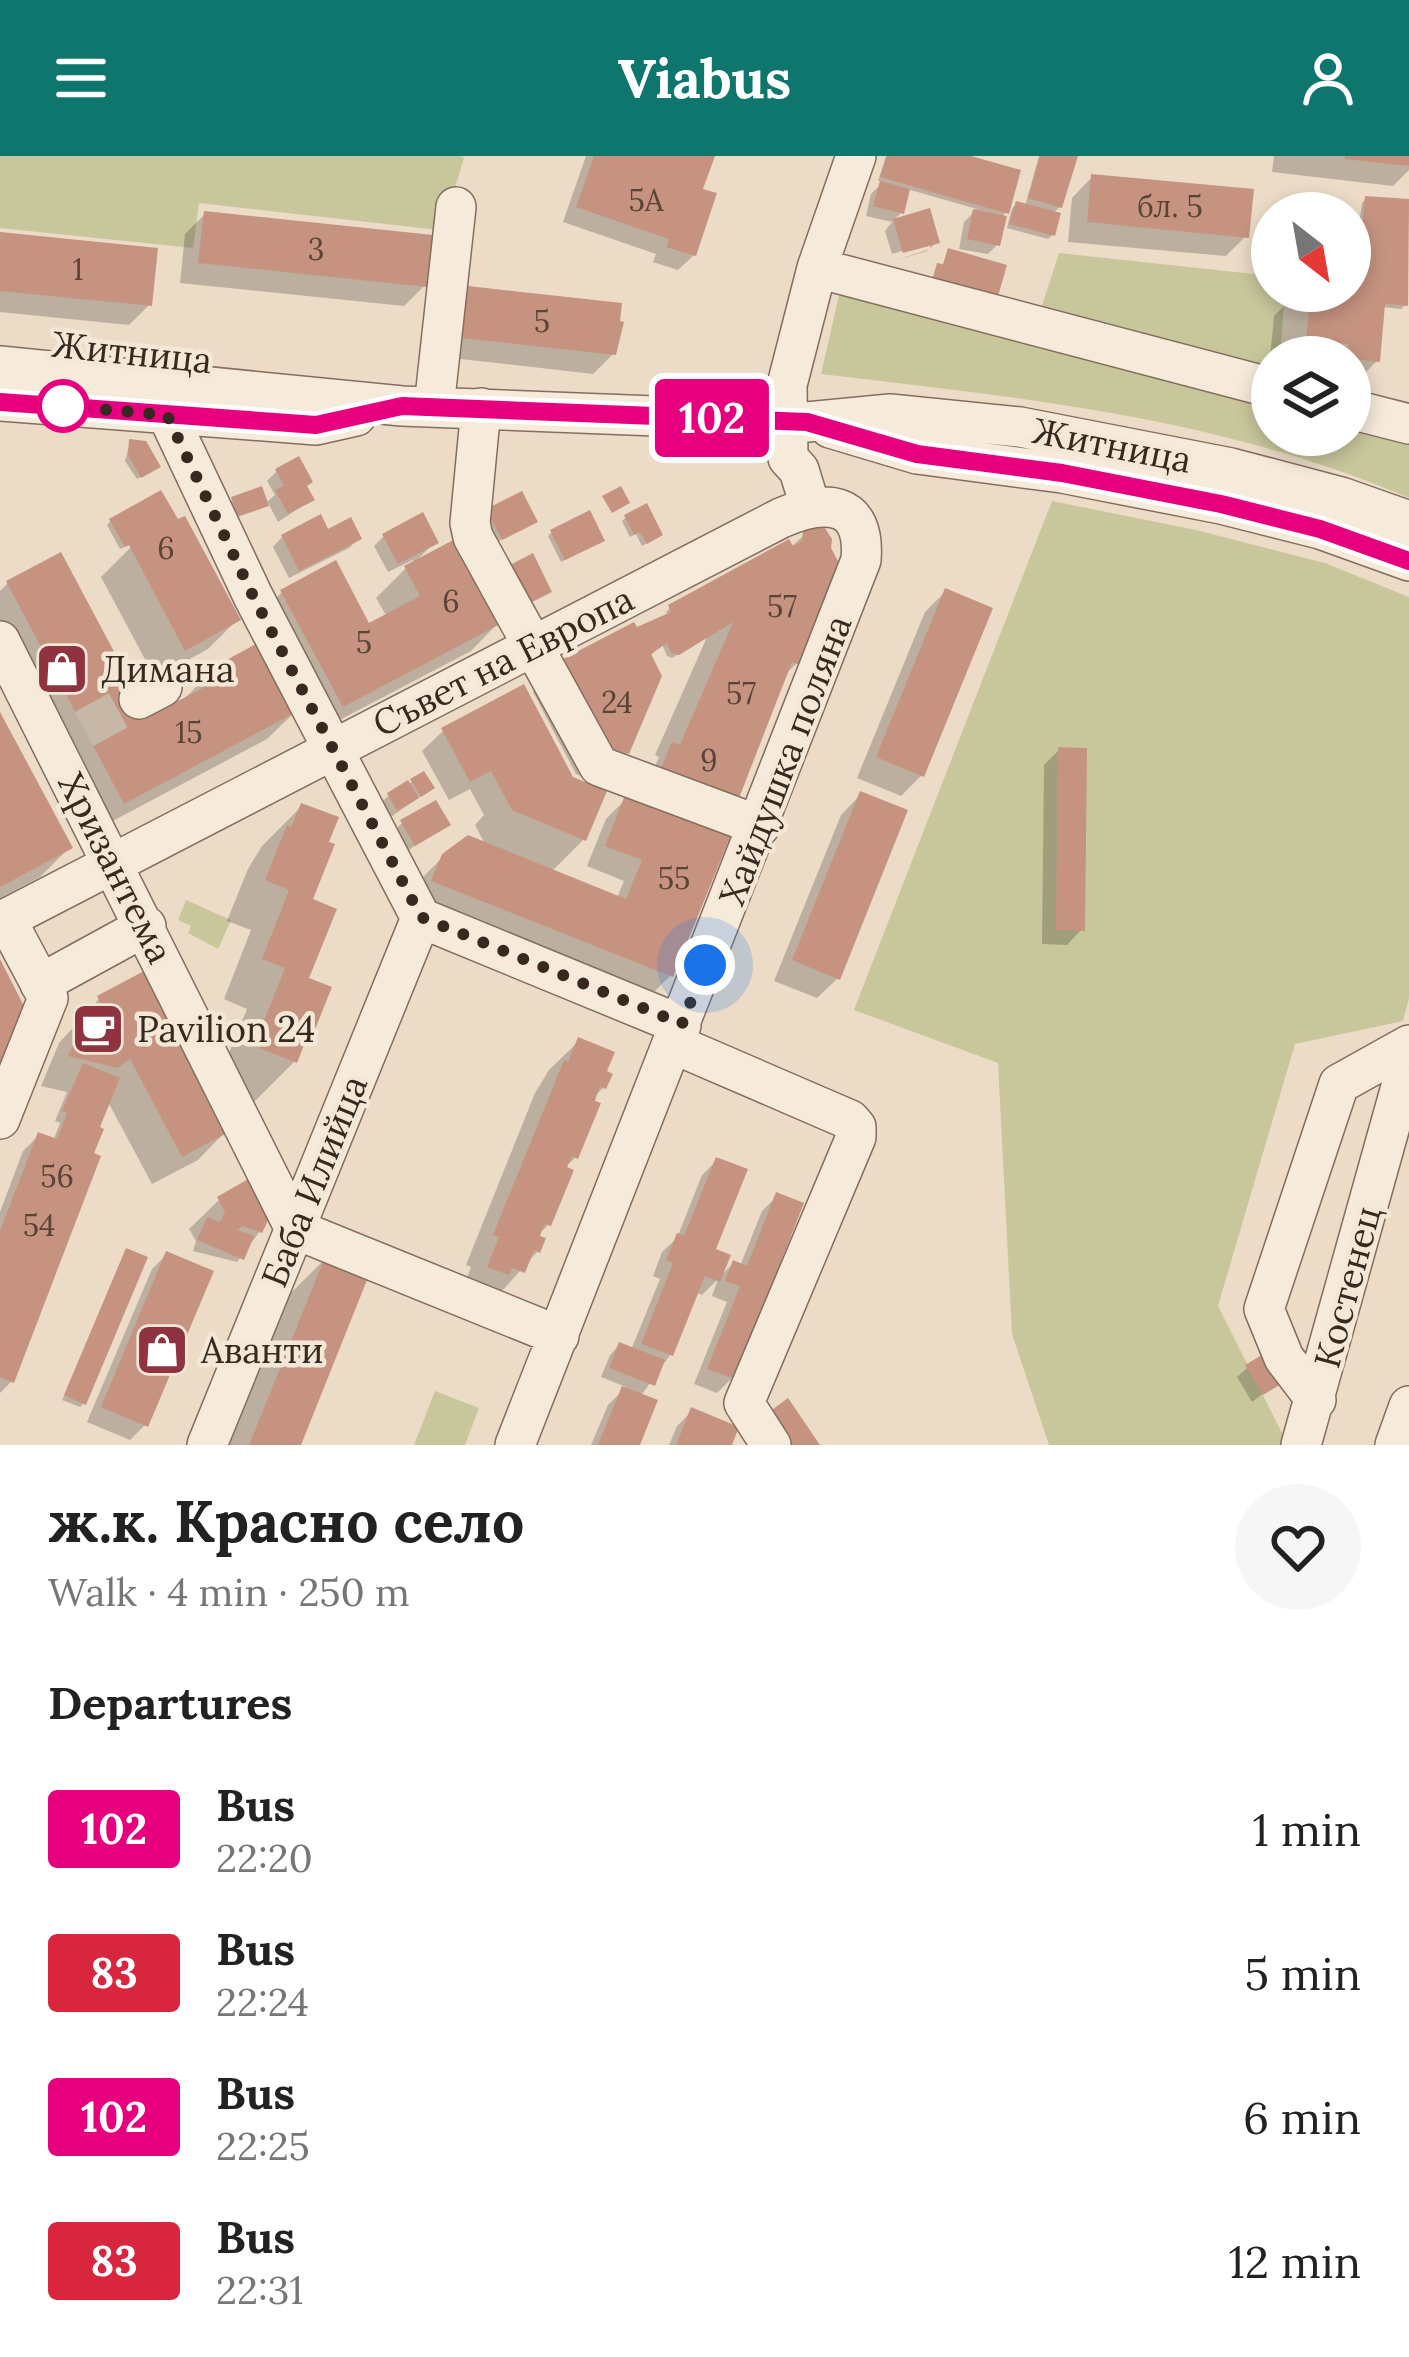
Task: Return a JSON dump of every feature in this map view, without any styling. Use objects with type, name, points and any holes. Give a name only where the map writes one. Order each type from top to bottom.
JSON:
[{"type":"street","points":[[752,534],[810,506],[799,470],[787,385],[817,268],[856,156]]},
{"type":"street","points":[[418,407],[456,207]]},
{"type":"street","points":[[817,268],[1251,382]]},
{"type":"street","name":"Житница","points":[[0,338],[317,372],[418,407]]},
{"type":"street","name":"Житница","points":[[0,366],[418,407],[793,433],[1062,473],[1221,504],[1320,529],[1409,561]]},
{"type":"street","name":"Житница","points":[[0,401],[316,425],[418,407]]},
{"type":"street","points":[[481,408],[470,524],[598,766],[760,826]]},
{"type":"street","name":"Житница","points":[[793,433],[890,414],[1020,428],[1231,468],[1409,521]]},
{"type":"street","points":[[1371,414],[1409,424]]},
{"type":"street","points":[[167,415],[253,596],[421,917],[678,1034],[856,1127],[856,1137],[744,1403],[760,1439]]},
{"type":"street","points":[[752,534],[766,511],[793,433]]},
{"type":"street","name":"Хайдушка поляна","points":[[515,1445],[861,560],[860,531],[852,519],[842,509],[810,506]]},
{"type":"street","name":"Съвет на Европа","points":[[3,921],[752,534]]},
{"type":"street","name":"Хризантема","points":[[0,641],[69,737],[113,863],[295,1229]]},
{"type":"street","name":"Баба Илийца","points":[[208,1445],[421,917]]},
{"type":"street","points":[[0,1119],[48,998],[3,921]]},
{"type":"street","points":[[40,984],[146,926]]},
{"type":"street","points":[[1316,1400],[1284,1358],[1264,1309],[1339,1084],[1409,1046]]},
{"type":"street","name":"Костенец","points":[[1301,1445],[1394,1168],[1409,1058]]},
{"type":"street","points":[[295,1229],[559,1336]]},
{"type":"street","points":[[1395,1445],[1409,1406]]},
{"type":"green space","points":[[0,156],[464,158],[449,207],[448,231],[199,203],[193,248],[0,228]]},
{"type":"green space","points":[[1059,253],[1251,274],[1251,312],[1283,312],[1282,336],[1251,336],[1251,369],[1040,312]]},
{"type":"green space","points":[[840,291],[1251,396],[1251,444],[1046,402],[821,374]]},
{"type":"green space","points":[[1371,426],[1409,436],[1409,498],[1292,456],[1371,456]]},
{"type":"green space","points":[[1052,501],[1196,530],[1325,563],[1409,597],[1409,998],[1403,1021],[1295,1044],[1218,1306],[1288,1445],[1049,1445],[1012,1334],[998,1063],[854,1010]]},
{"type":"green space","points":[[186,900],[231,920],[218,949],[188,933],[191,926],[178,920]]},
{"type":"green space","points":[[435,1391],[479,1408],[465,1445],[414,1445]]},
{"type":"building","points":[[594,156],[715,156],[703,189],[717,193],[696,256],[666,247],[669,239],[576,207]]},
{"type":"building","points":[[887,156],[971,156],[1021,170],[1009,214],[880,177]]},
{"type":"building","points":[[1040,156],[1078,156],[1062,208],[1028,198]]},
{"type":"building","points":[[1409,156],[1409,166],[1345,159]]},
{"type":"building","points":[[1091,174],[1254,189],[1249,238],[1087,222]]},
{"type":"building","points":[[880,181],[910,189],[904,214],[873,206]]},
{"type":"building","points":[[1371,196],[1409,199],[1408,306],[1385,304],[1380,362],[1371,361],[1371,336],[1306,336],[1309,312],[1371,312]]},
{"type":"building","points":[[1016,201],[1061,213],[1055,236],[1009,224]]},
{"type":"building","points":[[930,208],[940,243],[903,253],[893,219]]},
{"type":"building","points":[[973,209],[1007,216],[1000,246],[967,239]]},
{"type":"building","points":[[204,211],[433,235],[427,287],[198,263]]},
{"type":"building","points":[[0,232],[158,248],[152,306],[0,291]]},
{"type":"building","points":[[948,248],[1007,265],[996,303],[931,284]]},
{"type":"building","points":[[468,286],[622,303],[620,321],[624,322],[616,355],[462,338],[464,320],[459,320]]},
{"type":"building","points":[[129,439],[146,441],[161,467],[141,478],[128,455]]},
{"type":"building","points":[[299,456],[313,482],[307,486],[315,500],[288,514],[275,490],[284,486],[275,469]]},
{"type":"building","points":[[262,486],[269,506],[238,516],[231,497]]},
{"type":"building","points":[[621,486],[630,503],[612,513],[602,496]]},
{"type":"building","points":[[161,490],[178,519],[185,516],[241,620],[185,651],[129,545],[125,547],[109,519]]},
{"type":"building","points":[[522,491],[538,522],[502,540],[486,509]]},
{"type":"building","points":[[647,503],[663,535],[647,544],[640,532],[634,535],[624,515]]},
{"type":"building","points":[[590,510],[605,541],[565,560],[550,530]]},
{"type":"building","points":[[423,512],[439,543],[398,564],[382,534]]},
{"type":"building","points":[[321,514],[328,529],[351,517],[362,539],[299,571],[281,535]]},
{"type":"building","points":[[825,528],[832,539],[839,563],[800,665],[792,662],[739,798],[658,775],[672,742],[680,745],[733,622],[679,655],[671,653],[667,643],[651,654],[662,676],[629,754],[605,746],[561,660],[634,622],[637,627],[671,612],[668,605],[789,539],[793,546],[802,541],[803,531]]},
{"type":"building","points":[[459,537],[504,622],[343,707],[280,590],[336,560],[369,623],[420,596],[404,566]]},
{"type":"building","points":[[61,552],[143,706],[136,710],[142,720],[216,681],[210,669],[258,643],[300,710],[124,804],[6,581]]},
{"type":"building","points":[[533,553],[552,592],[518,609],[508,566]]},
{"type":"building","points":[[945,588],[993,608],[924,777],[876,757]]},
{"type":"building","points":[[524,684],[573,777],[607,791],[586,841],[512,810],[491,771],[470,782],[441,728]]},
{"type":"building","points":[[0,712],[73,848],[0,887]]},
{"type":"building","points":[[1058,747],[1087,748],[1085,931],[1056,930]]},
{"type":"building","points":[[424,771],[435,788],[421,797],[410,779]]},
{"type":"building","points":[[408,780],[419,798],[397,811],[387,793]]},
{"type":"building","points":[[860,791],[908,810],[840,980],[792,960]]},
{"type":"building","points":[[625,795],[733,830],[673,977],[431,881],[442,854],[468,835],[626,899],[642,860],[605,846]]},
{"type":"building","points":[[436,800],[451,825],[415,846],[400,820]]},
{"type":"building","points":[[301,803],[339,817],[329,842],[335,844],[313,899],[337,909],[309,978],[332,987],[297,1063],[259,1048],[268,1025],[263,1023],[285,968],[262,959],[289,890],[265,880]]},
{"type":"building","points":[[0,959],[27,1012],[0,1079]]},
{"type":"building","points":[[146,970],[231,1131],[182,1157],[130,1059],[118,1068],[68,1056],[88,1010],[106,1014],[97,996]]},
{"type":"building","points":[[578,1037],[615,1052],[607,1071],[613,1074],[606,1089],[600,1087],[597,1094],[595,1101],[601,1103],[578,1159],[572,1156],[567,1167],[574,1170],[551,1226],[545,1224],[542,1230],[540,1236],[546,1238],[540,1253],[534,1250],[525,1273],[512,1268],[509,1275],[487,1267],[499,1237],[493,1235],[564,1060],[568,1062]]},
{"type":"building","points":[[83,1063],[120,1078],[100,1127],[104,1129],[94,1153],[101,1156],[14,1383],[0,1377],[0,1231],[38,1132],[57,1139],[67,1113],[62,1111]]},
{"type":"building","points":[[716,1157],[748,1169],[716,1249],[731,1255],[720,1282],[705,1276],[673,1356],[641,1344],[673,1263],[666,1260],[677,1233],[684,1236]]},
{"type":"building","points":[[250,1178],[271,1214],[262,1233],[243,1226],[237,1230],[254,1236],[244,1260],[197,1240],[207,1217],[220,1222],[225,1212],[217,1197]]},
{"type":"building","points":[[776,1192],[804,1203],[735,1379],[707,1369],[740,1286],[725,1281],[733,1260],[747,1266]]},
{"type":"building","points":[[126,1248],[148,1257],[86,1405],[64,1395]]},
{"type":"building","points":[[166,1251],[214,1271],[148,1427],[101,1407]]},
{"type":"building","points":[[327,1252],[371,1270],[301,1445],[249,1445]]},
{"type":"building","points":[[619,1342],[665,1360],[655,1386],[609,1368]]},
{"type":"building","points":[[1267,1352],[1284,1382],[1263,1395],[1245,1365]]},
{"type":"building","points":[[622,1386],[658,1400],[640,1445],[598,1445]]},
{"type":"building","points":[[788,1398],[820,1445],[791,1445],[769,1412]]},
{"type":"building","points":[[691,1407],[739,1427],[732,1445],[676,1445]]},
{"type":"tunnel","points":[[84,729],[139,699]]},
{"type":"bus line","name":"102","points":[[0,402],[316,425],[402,406],[807,422],[917,454],[1062,473],[1221,504],[1320,529],[1409,561]]},
{"type":"place","name":"Димана","points":[[62,669]]},
{"type":"place","name":"Pavilion 24","points":[[98,1029]]},
{"type":"place","name":"Аванти","points":[[162,1350]]},
{"type":"route","points":[[63,406],[167,415],[253,596],[421,917],[682,1024],[705,965]]}]
